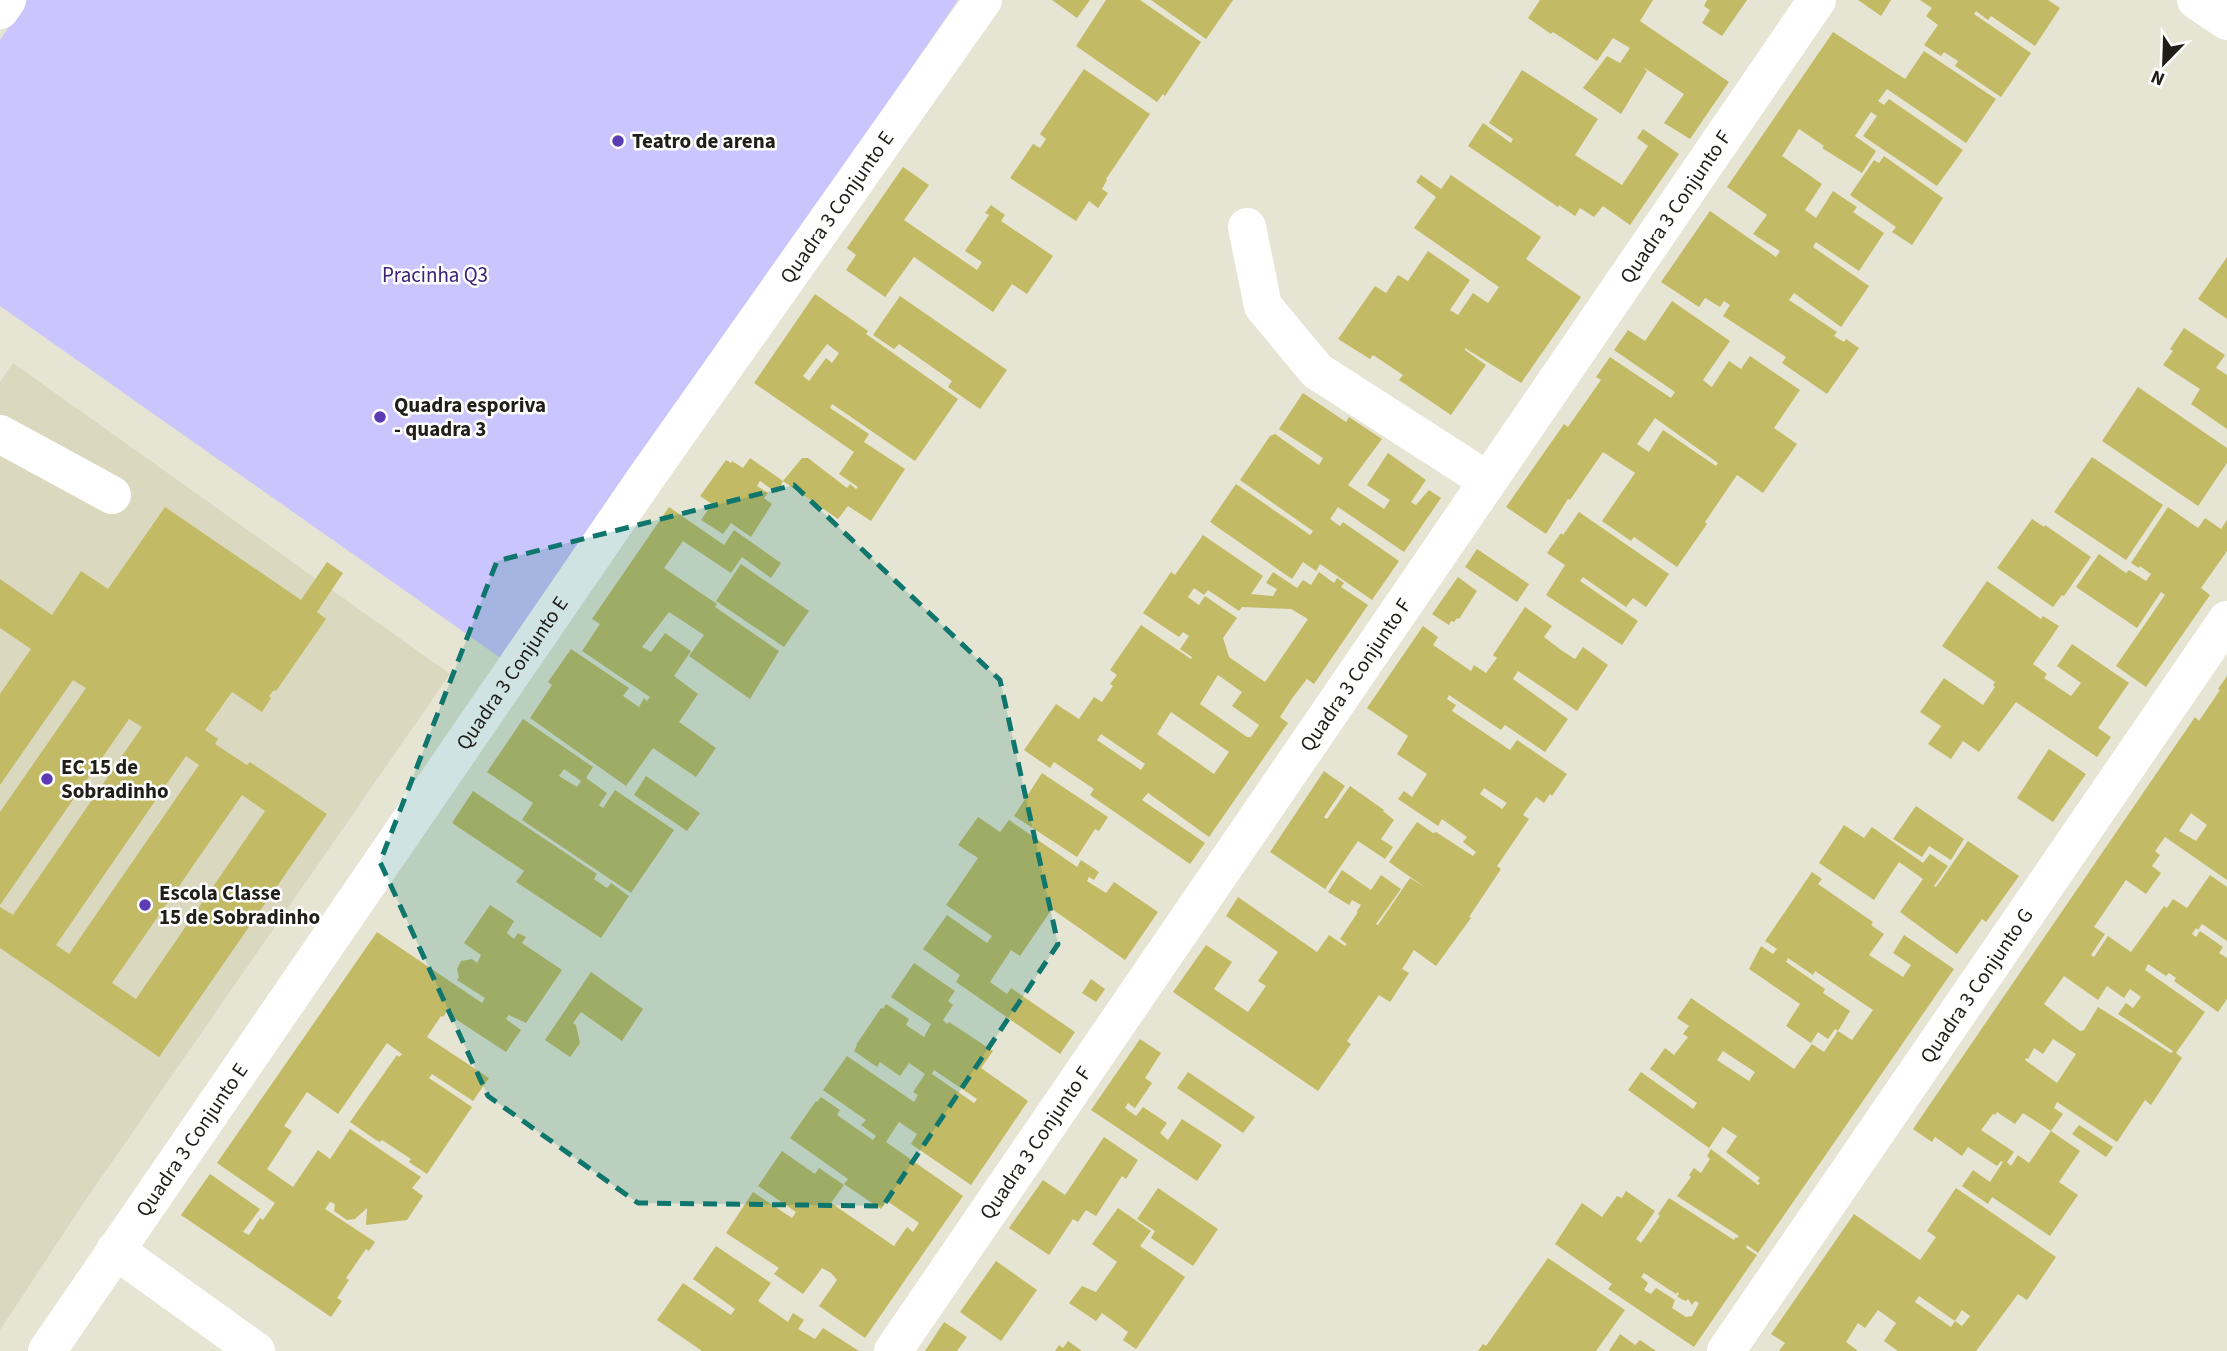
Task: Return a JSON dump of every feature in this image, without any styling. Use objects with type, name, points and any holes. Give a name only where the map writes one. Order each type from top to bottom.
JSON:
[{"type":"street","points":[[0,10],[7,0]]},
{"type":"street","name":"Quadra 3 Conjunto E","points":[[47,1351],[645,479],[983,0]]},
{"type":"street","name":"Quadra 3 Conjunto F","points":[[893,1351],[1817,0]]},
{"type":"street","points":[[2196,0],[2227,21]]},
{"type":"street","points":[[1247,227],[1263,306],[1317,371],[1488,481]]},
{"type":"street","points":[[0,434],[112,495]]},
{"type":"street","name":"Quadra 3 Conjunto G","points":[[1726,1351],[2227,620]]},
{"type":"street","points":[[115,1250],[256,1351]]},
{"type":"highlighted area","points":[[794,485],[1000,680],[1058,944],[883,1206],[638,1203],[488,1096],[380,862],[497,561]]},
{"type":"shaded area","name":"Escola Classe 15 de Sobradinho","points":[[13,363],[450,674],[87,1198],[0,1330],[0,382]]},
{"type":"green space","name":"Pracinha Q3","points":[[27,0],[958,0],[505,661],[0,306],[0,40]]},
{"type":"building","points":[[1052,0],[1090,0],[1077,18]]},
{"type":"building","points":[[1106,0],[1140,0],[1201,42],[1165,96],[1163,94],[1157,102],[1076,46]]},
{"type":"building","points":[[1151,0],[1233,0],[1206,39]]},
{"type":"building","points":[[1540,0],[1653,0],[1640,21],[1729,82],[1690,139],[1664,123],[1684,94],[1643,67],[1647,71],[1621,114],[1583,88],[1607,56],[1620,63],[1630,48],[1613,38],[1597,61],[1528,18]]},
{"type":"building","points":[[1707,0],[1747,0],[1722,36],[1702,23],[1710,10],[1704,6]]},
{"type":"building","points":[[1858,0],[1891,0],[1881,16]]},
{"type":"building","points":[[1920,0],[2048,0],[2060,8],[2035,46],[1991,16],[1988,20],[1976,11],[1974,14],[2031,53],[2001,97],[1955,66],[1958,61],[1944,52],[1941,56],[1924,45],[1938,25],[1926,16],[1932,8]]},
{"type":"building","points":[[1833,32],[1905,79],[1924,51],[1996,99],[1966,143],[1887,89],[1878,101],[1884,105],[1889,99],[1963,150],[1937,186],[1863,136],[1877,116],[1871,112],[1855,136],[1876,151],[1862,173],[1822,148],[1824,146],[1799,129],[1782,156],[1822,184],[1805,210],[1816,218],[1833,191],[1857,207],[1853,212],[1884,233],[1859,271],[1816,242],[1813,247],[1869,286],[1841,327],[1794,293],[1789,300],[1837,332],[1834,336],[1844,342],[1846,339],[1859,348],[1827,394],[1782,363],[1786,357],[1723,316],[1730,305],[1724,301],[1720,307],[1705,298],[1699,307],[1661,282],[1710,211],[1776,257],[1780,251],[1753,234],[1767,215],[1727,187]]},
{"type":"building","points":[[1084,69],[1150,114],[1106,179],[1102,189],[1108,193],[1098,208],[1089,201],[1076,221],[1010,178],[1033,144],[1040,148],[1046,139],[1040,134]]},
{"type":"building","points":[[1522,70],[1598,119],[1575,155],[1622,185],[1648,146],[1637,138],[1643,129],[1679,154],[1630,225],[1603,206],[1594,217],[1580,208],[1575,216],[1468,146],[1483,123],[1511,143],[1513,139],[1489,123]]},
{"type":"building","points":[[1884,156],[1943,198],[1912,245],[1892,232],[1896,227],[1850,195],[1874,160],[1879,163]]},
{"type":"building","points":[[903,167],[929,185],[904,220],[977,270],[982,262],[965,251],[989,215],[985,213],[991,205],[1005,215],[1001,221],[1053,256],[1027,294],[1012,284],[993,312],[914,257],[885,297],[846,270],[856,255],[847,248]]},
{"type":"building","points":[[1421,175],[1441,189],[1451,175],[1541,237],[1526,259],[1581,297],[1521,383],[1465,348],[1486,365],[1451,415],[1399,380],[1403,375],[1373,355],[1370,359],[1338,339],[1375,286],[1386,293],[1398,275],[1408,281],[1428,251],[1470,280],[1450,310],[1458,315],[1473,293],[1488,303],[1499,287],[1414,228],[1436,197],[1416,182]]},
{"type":"building","points":[[2227,257],[2227,319],[2198,299]]},
{"type":"building","points":[[815,294],[958,399],[915,461],[832,404],[830,408],[869,434],[864,442],[905,469],[871,521],[848,506],[838,519],[783,481],[802,458],[808,458],[847,488],[850,484],[856,489],[858,487],[839,474],[854,452],[754,383]],"holes":[[[827,344],[839,353],[832,363],[826,358],[809,381],[803,376]]]},
{"type":"building","points":[[900,296],[1007,370],[980,409],[948,387],[952,381],[899,344],[894,349],[873,335]]},
{"type":"building","points":[[1672,301],[1730,341],[1703,380],[1709,385],[1712,387],[1729,361],[1741,369],[1750,356],[1800,390],[1774,428],[1797,444],[1763,493],[1737,475],[1677,567],[1634,537],[1631,541],[1602,521],[1635,473],[1603,452],[1546,534],[1506,507],[1564,424],[1568,427],[1601,380],[1596,377],[1610,357],[1671,398],[1675,392],[1614,350],[1628,330],[1645,341]],"holes":[[[1655,418],[1718,463],[1716,466],[1663,430],[1649,452],[1637,444]]]},
{"type":"building","points":[[2184,328],[2225,355],[2216,368],[2227,375],[2227,429],[2191,404],[2200,389],[2163,365]]},
{"type":"building","points":[[2138,387],[2227,448],[2227,463],[2198,506],[2102,441]]},
{"type":"building","points":[[1303,393],[1346,422],[1349,417],[1382,439],[1348,485],[1384,509],[1390,500],[1367,485],[1388,453],[1426,480],[1411,502],[1416,505],[1429,490],[1441,498],[1404,552],[1338,507],[1330,519],[1340,526],[1343,522],[1399,561],[1372,600],[1320,564],[1316,571],[1303,562],[1292,579],[1210,522],[1236,484],[1310,535],[1313,531],[1240,480],[1270,436],[1275,434],[1319,465],[1323,458],[1279,429]]},
{"type":"building","points":[[2092,457],[2163,505],[2126,560],[2054,512]]},
{"type":"building","points":[[750,458],[783,481],[777,493],[760,481],[757,486],[768,493],[764,498],[772,504],[751,537],[731,523],[723,534],[701,520],[712,504],[700,496],[726,460],[743,468]]},
{"type":"building","points":[[165,507],[301,600],[327,562],[343,573],[317,612],[326,619],[276,691],[269,696],[271,698],[262,712],[232,692],[205,730],[218,739],[215,744],[247,765],[250,762],[327,814],[159,1057],[0,948],[0,907],[13,915],[142,727],[129,719],[0,905],[0,812],[86,688],[73,680],[0,785],[0,694],[31,649],[0,628],[0,579],[52,615],[81,571],[108,589]],"holes":[[[186,756],[199,765],[69,954],[56,945]],[[242,795],[265,811],[136,999],[112,983]]]},
{"type":"building","points":[[669,507],[724,545],[734,530],[781,563],[771,578],[742,557],[731,573],[683,541],[664,568],[779,651],[750,699],[689,656],[704,635],[669,612],[642,647],[651,652],[665,633],[691,651],[674,676],[698,694],[679,722],[716,748],[696,777],[653,748],[626,786],[530,718],[552,685],[548,682],[571,649],[629,688],[623,696],[639,707],[644,698],[647,701],[650,697],[582,651],[600,624],[592,619]]},
{"type":"building","points":[[2168,507],[2198,528],[2205,518],[2221,529],[2227,520],[2227,551],[2201,588],[2210,595],[2146,687],[2116,666],[2165,595],[2161,592],[2137,628],[2076,587],[2099,554],[2126,573],[2129,570],[2146,581],[2151,574],[2131,563]]},
{"type":"building","points":[[1579,512],[1669,574],[1646,607],[1633,598],[1626,607],[1583,577],[1580,581],[1638,621],[1622,645],[1546,595],[1565,565],[1547,553]]},
{"type":"building","points":[[2032,519],[2091,557],[2064,596],[2062,595],[2053,607],[1997,568]]},
{"type":"building","points":[[1203,535],[1263,576],[1251,594],[1273,596],[1277,589],[1266,583],[1273,572],[1297,588],[1303,580],[1311,585],[1319,572],[1334,583],[1337,578],[1344,583],[1341,587],[1368,605],[1314,684],[1307,679],[1293,697],[1280,717],[1288,723],[1209,837],[1148,793],[1142,800],[1205,843],[1190,864],[1090,795],[1094,789],[1054,762],[1050,768],[1024,750],[1056,704],[1079,719],[1094,697],[1102,702],[1117,675],[1110,670],[1141,625],[1191,659],[1192,657],[1180,649],[1189,636],[1183,632],[1179,637],[1143,613],[1171,572],[1175,575]],"holes":[[[1194,588],[1204,595],[1208,590],[1239,611],[1242,607],[1291,609],[1308,619],[1265,682],[1229,657],[1223,638],[1237,618],[1205,596],[1199,605],[1188,597]],[[1218,675],[1242,692],[1232,706],[1259,725],[1251,737],[1247,737],[1200,704]],[[1171,712],[1229,752],[1214,774],[1157,734]],[[1101,734],[1145,764],[1141,770],[1097,740]]]},
{"type":"building","points":[[1477,549],[1529,584],[1517,602],[1465,567]]},
{"type":"building","points":[[741,564],[809,611],[784,647],[716,601]]},
{"type":"building","points":[[1458,577],[1477,591],[1459,619],[1451,621],[1449,625],[1432,614]]},
{"type":"building","points":[[1987,581],[2041,619],[2043,616],[2059,626],[2033,664],[2047,674],[2044,678],[2071,696],[2081,683],[2057,666],[2072,644],[2129,683],[2098,728],[2111,737],[2097,757],[2016,702],[1979,752],[1963,741],[1951,759],[1928,744],[1941,726],[1920,712],[1944,678],[1983,705],[1995,687],[1995,682],[1942,646]]},
{"type":"building","points":[[1525,607],[1552,626],[1544,637],[1561,650],[1575,659],[1583,647],[1608,665],[1577,711],[1518,671],[1513,679],[1568,719],[1545,752],[1505,725],[1501,730],[1449,695],[1447,699],[1456,705],[1452,711],[1510,750],[1517,740],[1567,774],[1552,796],[1550,794],[1544,803],[1536,797],[1523,815],[1529,819],[1497,866],[1501,869],[1469,917],[1471,918],[1436,966],[1414,950],[1402,969],[1409,973],[1390,1002],[1379,995],[1347,1041],[1351,1044],[1318,1091],[1173,992],[1206,945],[1232,962],[1214,989],[1248,1012],[1266,986],[1258,981],[1278,952],[1226,916],[1238,897],[1317,952],[1329,935],[1345,946],[1347,944],[1340,939],[1361,905],[1352,900],[1349,905],[1328,892],[1342,870],[1371,890],[1381,875],[1401,889],[1376,924],[1378,925],[1410,878],[1426,888],[1389,862],[1417,822],[1473,856],[1476,852],[1463,842],[1467,837],[1442,819],[1438,826],[1398,799],[1404,791],[1412,797],[1427,774],[1397,754],[1408,736],[1367,708],[1423,626],[1438,637],[1433,645],[1471,671],[1474,665],[1486,673],[1497,658],[1493,655]],"holes":[[[1484,788],[1507,803],[1502,809],[1480,794]]]},
{"type":"building","points":[[2227,676],[2227,880],[2165,837],[2155,851],[2160,855],[2152,866],[2161,873],[2146,894],[2126,880],[2094,927],[2105,934],[2091,955],[2094,957],[2108,936],[2131,952],[2164,906],[2167,908],[2173,899],[2187,908],[2210,875],[2227,887],[2227,941],[2202,924],[2192,934],[2196,937],[2200,931],[2223,947],[2219,953],[2227,958],[2227,999],[2218,1012],[2174,981],[2176,978],[2169,973],[2166,976],[2148,964],[2145,970],[2205,1012],[2176,1053],[2182,1058],[2151,1105],[2145,1100],[2117,1142],[2057,1102],[2054,1108],[2063,1114],[2051,1131],[2080,1151],[2059,1182],[2078,1195],[2050,1236],[1992,1197],[1988,1204],[1962,1186],[1973,1170],[1990,1182],[2003,1162],[1997,1166],[1968,1147],[1962,1156],[1935,1137],[1932,1142],[1913,1129],[2195,717],[2199,721],[2220,690],[2218,689]],"holes":[[[2191,813],[2207,825],[2196,841],[2179,831]],[[2064,976],[2098,1000],[2107,986],[2124,998],[2130,989],[2141,997],[2133,1008],[2126,1003],[2118,1014],[2173,1051],[2171,1053],[2098,1007],[2084,1030],[2080,1031],[2044,1004]],[[2053,1039],[2076,1054],[2057,1083],[2025,1060],[2034,1048],[2043,1054]],[[1997,1112],[2015,1124],[2023,1113],[2051,1131],[2029,1163],[2018,1155],[2011,1166],[2007,1162],[2014,1152],[1981,1130],[1993,1114]]]},
{"type":"building","points":[[523,719],[593,767],[586,778],[607,793],[599,805],[603,808],[615,790],[674,830],[631,893],[522,820],[533,803],[487,772]],"holes":[[[564,769],[581,781],[577,787],[559,776]]]},
{"type":"building","points":[[2049,749],[2086,774],[2053,822],[2017,798]]},
{"type":"building","points":[[1324,771],[1345,786],[1324,817],[1327,819],[1350,786],[1394,820],[1381,839],[1393,847],[1385,859],[1358,841],[1325,889],[1270,852]]},
{"type":"building","points":[[1042,773],[1108,817],[1099,831],[1095,829],[1077,857],[1014,816]]},
{"type":"building","points":[[646,776],[700,813],[687,831],[634,795]]},
{"type":"building","points":[[473,791],[597,874],[594,879],[607,888],[611,883],[629,896],[601,938],[516,882],[524,871],[452,823]]},
{"type":"building","points":[[1916,806],[1964,839],[1951,860],[1929,846],[1922,857],[1893,839]]},
{"type":"building","points":[[978,817],[1000,832],[1009,820],[1077,867],[1081,860],[1099,872],[1094,880],[1089,877],[1087,881],[1106,893],[1114,882],[1158,912],[1125,960],[1052,909],[1020,956],[1011,950],[990,982],[1007,994],[1011,988],[1075,1032],[1060,1054],[956,982],[960,975],[923,949],[947,915],[987,943],[992,936],[946,905],[978,858],[958,845]]},
{"type":"building","points":[[1844,825],[1864,838],[1872,827],[1923,863],[1930,854],[1948,866],[1934,886],[1936,887],[1968,841],[2019,876],[1986,922],[1982,919],[1957,954],[1900,912],[1923,879],[1899,862],[1874,900],[1819,863]]},
{"type":"building","points":[[1812,872],[1822,879],[1818,884],[1873,922],[1871,925],[1884,934],[1869,955],[1903,977],[1911,965],[1893,953],[1904,935],[1954,969],[1758,1253],[1747,1245],[1746,1248],[1757,1255],[1694,1347],[1608,1289],[1612,1284],[1555,1244],[1582,1203],[1602,1217],[1617,1196],[1622,1198],[1626,1191],[1655,1211],[1636,1239],[1641,1243],[1669,1198],[1734,1240],[1739,1236],[1677,1196],[1691,1177],[1689,1175],[1694,1168],[1701,1173],[1710,1159],[1707,1156],[1711,1149],[1758,1185],[1760,1183],[1757,1181],[1760,1178],[1726,1152],[1737,1136],[1723,1127],[1709,1148],[1628,1090],[1641,1072],[1693,1109],[1697,1103],[1650,1069],[1665,1048],[1674,1055],[1688,1037],[1683,1034],[1689,1026],[1677,1018],[1691,998],[1794,1069],[1812,1044],[1824,1052],[1838,1031],[1835,1029],[1828,1039],[1818,1032],[1811,1043],[1786,1026],[1800,1004],[1749,969],[1761,946],[1773,954],[1777,949],[1765,941]],"holes":[[[1788,958],[1813,975],[1815,971],[1873,1010],[1852,1040],[1838,1031],[1850,1011],[1823,993],[1825,989],[1786,962]],[[1723,1051],[1755,1072],[1749,1081],[1717,1060]],[[1644,1273],[1676,1294],[1677,1292],[1681,1299],[1688,1299],[1692,1305],[1695,1301],[1699,1303],[1692,1316],[1686,1317],[1672,1308],[1675,1300],[1656,1288],[1651,1294],[1644,1290],[1648,1283],[1641,1277]]]},
{"type":"building","points":[[490,905],[514,921],[507,933],[514,939],[518,933],[526,937],[522,943],[562,970],[526,1023],[509,1015],[506,1019],[521,1030],[506,1052],[451,1016],[453,1013],[448,1010],[427,1037],[489,1078],[473,1101],[432,1074],[429,1078],[472,1107],[427,1174],[409,1162],[411,1159],[350,1122],[397,1055],[399,1057],[402,1054],[387,1043],[338,1114],[307,1092],[284,1126],[292,1131],[267,1169],[293,1187],[318,1150],[330,1159],[350,1129],[421,1177],[412,1188],[423,1196],[407,1220],[366,1225],[367,1208],[355,1219],[347,1220],[334,1211],[335,1204],[330,1202],[325,1209],[375,1242],[369,1251],[366,1249],[346,1278],[349,1280],[337,1298],[342,1301],[331,1317],[181,1215],[210,1174],[260,1209],[243,1232],[249,1235],[260,1218],[263,1220],[275,1203],[217,1163],[377,932],[482,1003],[485,998],[457,980],[457,969],[461,961],[472,959],[477,963],[481,955],[464,943]]},
{"type":"building","points":[[914,963],[955,991],[948,1001],[953,1005],[943,1020],[993,1051],[981,1068],[1028,1101],[971,1185],[911,1144],[917,1134],[899,1122],[886,1142],[963,1196],[865,1338],[819,1306],[837,1280],[831,1273],[822,1268],[803,1294],[774,1274],[779,1268],[726,1233],[753,1192],[792,1218],[796,1212],[758,1186],[782,1151],[815,1174],[819,1168],[844,1185],[831,1203],[894,1246],[907,1227],[913,1232],[919,1223],[887,1201],[881,1209],[844,1184],[848,1179],[790,1138],[821,1097],[840,1110],[837,1115],[873,1140],[876,1136],[861,1125],[866,1120],[823,1090],[847,1056],[914,1102],[918,1095],[913,1092],[925,1074],[909,1063],[900,1076],[880,1062],[877,1067],[854,1051],[886,1004],[909,1019],[906,1025],[924,1037],[931,1024],[891,997]],"holes":[[[934,1070],[977,1099],[974,1103],[932,1074]]]},
{"type":"building","points":[[591,972],[643,1009],[622,1041],[581,1012],[573,1023],[576,1025],[580,1043],[570,1057],[545,1040]]},
{"type":"building","points":[[1091,979],[1105,989],[1096,1002],[1082,993]]},
{"type":"building","points":[[1140,1039],[1161,1053],[1145,1078],[1152,1083],[1135,1108],[1128,1103],[1125,1108],[1136,1116],[1143,1107],[1167,1123],[1160,1133],[1168,1140],[1182,1119],[1222,1145],[1197,1181],[1091,1110]]},
{"type":"building","points":[[1188,1072],[1255,1117],[1243,1133],[1177,1088]]},
{"type":"building","points":[[2079,1125],[2113,1147],[2106,1157],[2072,1134]]},
{"type":"building","points":[[1104,1137],[1138,1160],[1126,1179],[1122,1176],[1096,1216],[1086,1210],[1078,1222],[1073,1219],[1049,1255],[1009,1228],[1043,1180],[1065,1195]]},
{"type":"building","points":[[1158,1188],[1218,1229],[1193,1266],[1151,1238],[1155,1231],[1137,1219]]},
{"type":"building","points":[[1956,1188],[2056,1257],[2027,1300],[2018,1294],[1976,1351],[1898,1351],[1884,1341],[1896,1323],[1878,1310],[1865,1328],[1858,1323],[1846,1342],[1858,1351],[1779,1351],[1785,1343],[1771,1334],[1854,1214],[1920,1260],[1936,1237],[1927,1231]],"holes":[[[1919,1296],[1955,1321],[1951,1327],[1915,1302]],[[1962,1310],[1970,1316],[1962,1326],[1955,1321]]]},
{"type":"building","points":[[1118,1208],[1151,1231],[1140,1246],[1185,1277],[1136,1349],[1123,1340],[1128,1332],[1102,1313],[1096,1321],[1069,1303],[1082,1286],[1096,1292],[1117,1262],[1092,1244]]},
{"type":"building","points":[[716,1246],[771,1283],[758,1301],[788,1322],[793,1313],[804,1320],[798,1329],[815,1339],[823,1328],[859,1351],[702,1351],[657,1320],[683,1283],[731,1315],[735,1309],[693,1279]]},
{"type":"building","points":[[1548,1258],[1625,1310],[1596,1351],[1478,1351],[1483,1344],[1486,1346]]},
{"type":"building","points":[[996,1261],[1037,1290],[1001,1341],[960,1312]]},
{"type":"building","points":[[944,1322],[967,1337],[957,1351],[925,1351]]},
{"type":"building","points":[[1620,1334],[1635,1345],[1640,1340],[1656,1351],[1609,1351]]},
{"type":"building","points":[[1068,1341],[1082,1351],[1055,1351],[1059,1345],[1063,1348]]},
{"type":"place","name":"Teatro de arena","points":[[618,141]]},
{"type":"place","name":"Quadra esporiva - quadra 3","points":[[380,417]]},
{"type":"place","name":"EC 15 de Sobradinho","points":[[47,779]]},
{"type":"place","name":"Escola Classe 15 de Sobradinho","points":[[145,905]]}]
